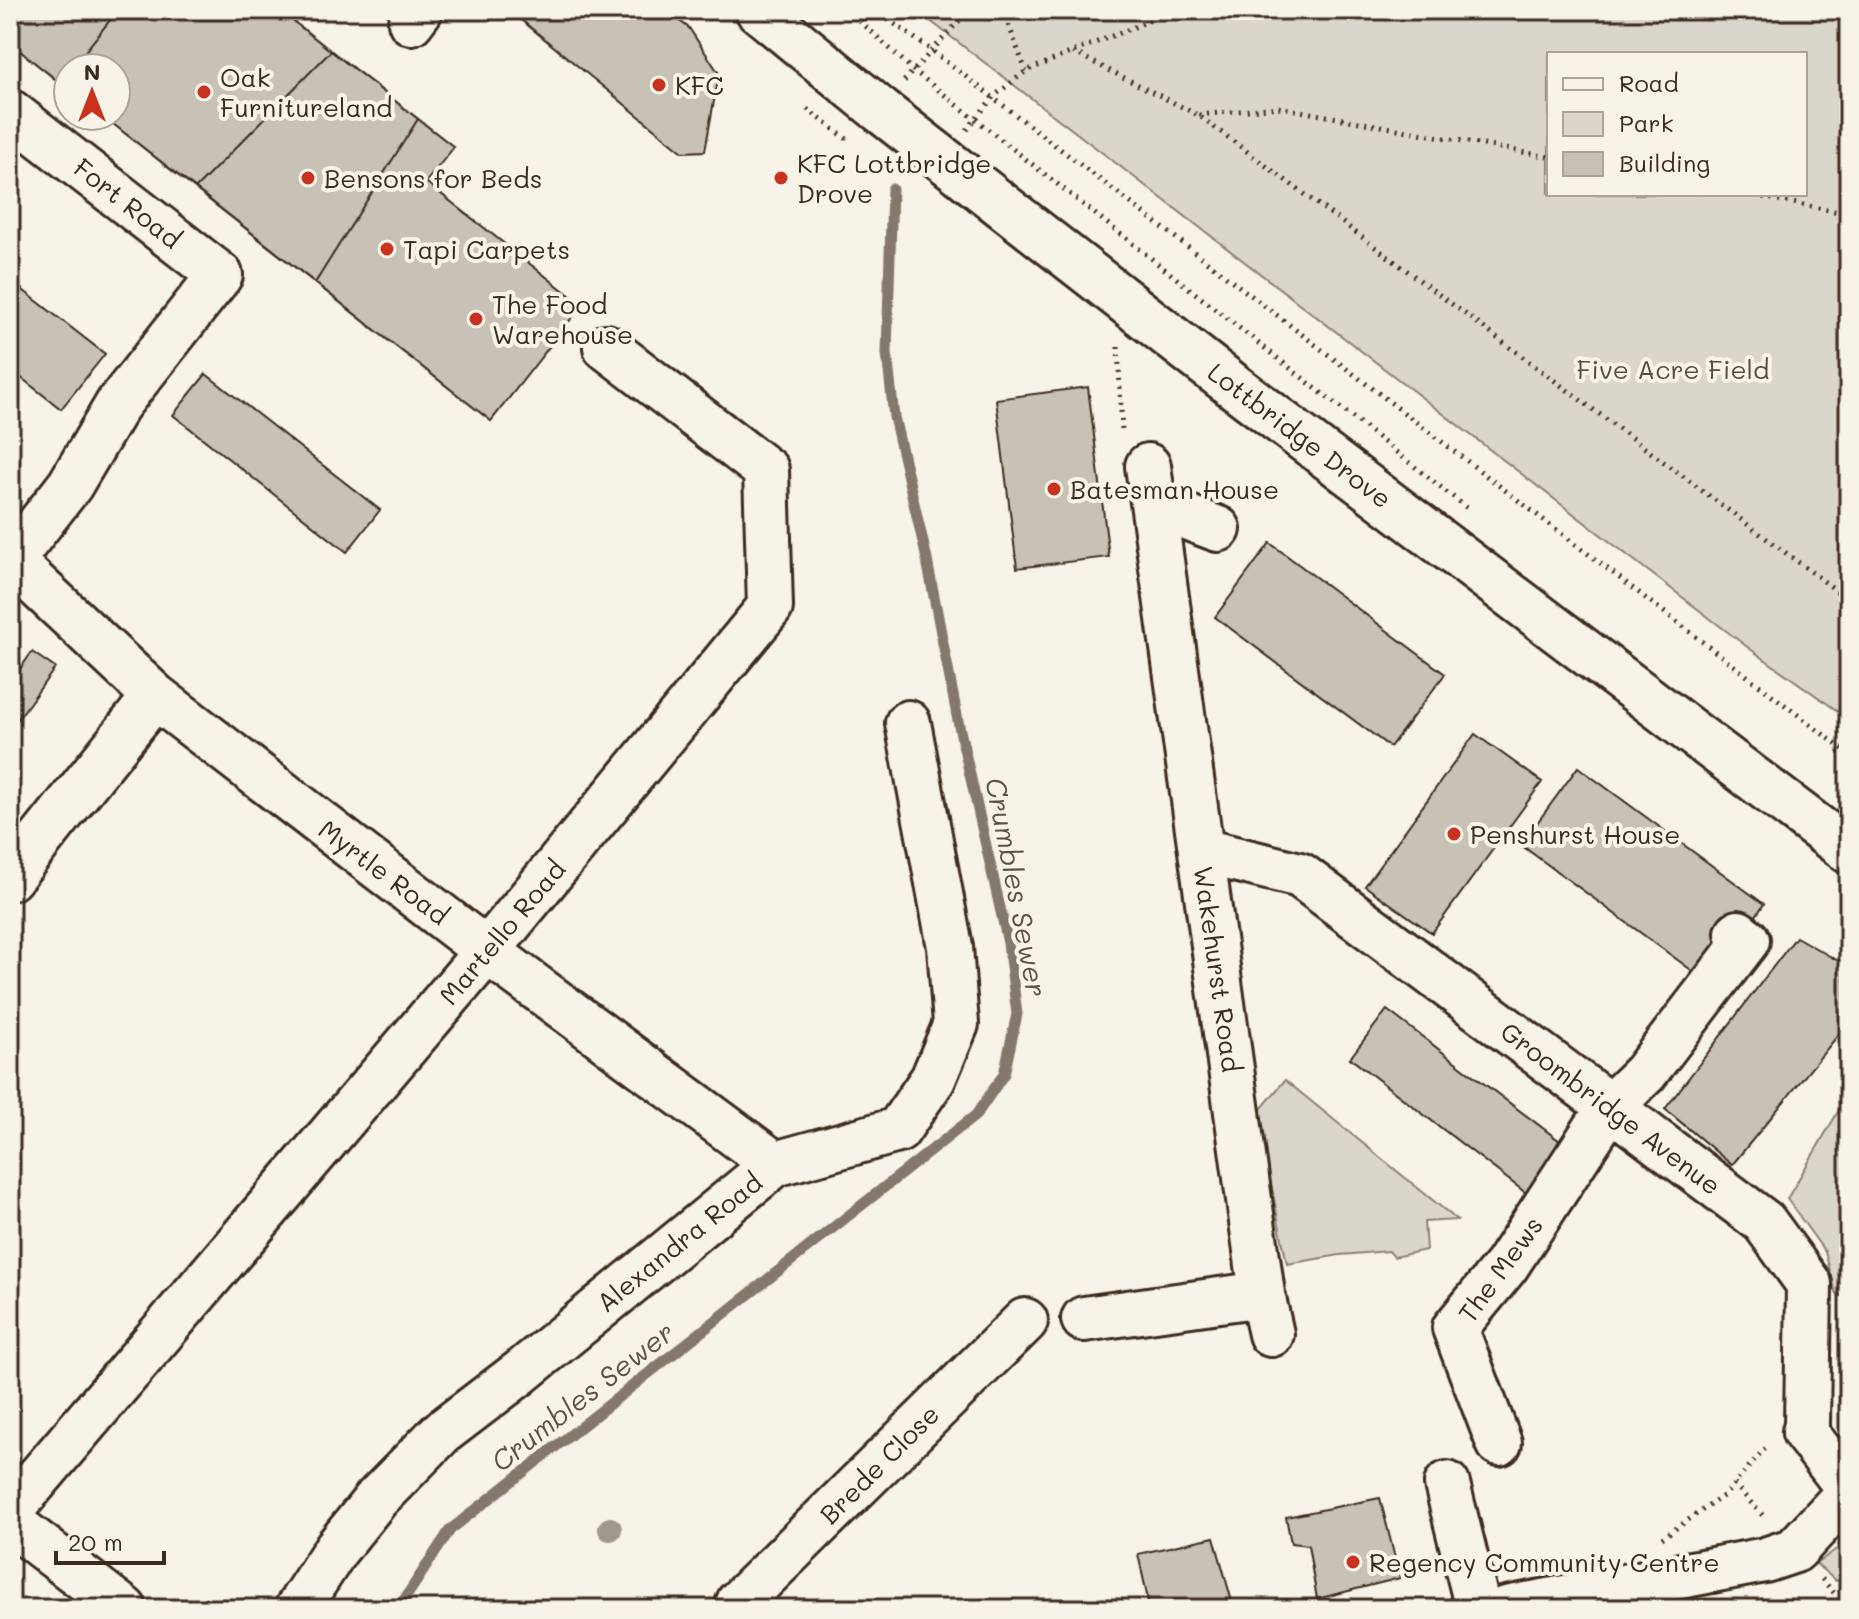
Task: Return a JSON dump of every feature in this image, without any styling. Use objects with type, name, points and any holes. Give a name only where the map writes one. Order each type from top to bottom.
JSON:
[{"type":"street","name":"Lottbridge Drove","points":[[758,10],[880,110],[1235,387],[1849,851]]},
{"type":"street","name":"Fort Road","points":[[10,112],[220,275],[118,404],[70,485],[10,561]]},
{"type":"street","name":"Martello Road","points":[[10,1511],[487,951],[770,607],[766,470],[606,347]]},
{"type":"street","name":"Wakehurst Road","points":[[1084,1319],[1266,1314],[1151,486],[1218,529]]},
{"type":"street","name":"Myrtle Road","points":[[10,561],[155,696],[487,951],[775,1164]]},
{"type":"street","points":[[10,878],[155,696]]},
{"type":"street","name":"Alexandra Road","points":[[297,1609],[336,1549],[377,1498],[441,1433],[521,1372],[775,1164],[898,1130],[933,1079],[956,1024],[950,947],[908,723]]},
{"type":"street","name":"Groombridge Avenue","points":[[1202,851],[1300,875],[1350,891],[1610,1107],[1764,1222],[1809,1284],[1805,1432]]},
{"type":"street","points":[[1610,1107],[1645,1073],[1753,943]]},
{"type":"street","name":"The Mews","points":[[1499,1443],[1455,1328],[1506,1266],[1610,1107]]},
{"type":"street","name":"Brede Close","points":[[737,1609],[739,1602],[1025,1321]]},
{"type":"street","points":[[1506,1609],[1765,1560],[1795,1550],[1849,1491],[1805,1432]]},
{"type":"street","points":[[1447,1484],[1478,1609]]},
{"type":"street","points":[[10,1522],[124,1609]]},
{"type":"path","points":[[848,10],[913,70],[1469,509]]},
{"type":"path","points":[[875,10],[993,97],[1849,754]]},
{"type":"path","points":[[880,110],[969,10]]},
{"type":"path","points":[[1003,10],[1026,71]]},
{"type":"path","points":[[944,159],[993,97],[1026,71],[1176,10]]},
{"type":"path","points":[[1073,52],[1198,115],[1849,600]]},
{"type":"path","points":[[1198,115],[1278,107],[1547,157]]},
{"type":"path","points":[[1757,196],[1849,214]]},
{"type":"path","points":[[1657,1541],[1726,1494],[1763,1450],[1805,1432]]},
{"type":"green space","name":"Five Acre Field","points":[[916,10],[1849,10],[1849,719],[1746,646]]},
{"type":"green space","points":[[1285,1080],[1457,1220],[1424,1222],[1426,1250],[1394,1257],[1389,1251],[1287,1264],[1257,1114]]},
{"type":"green space","points":[[1849,1093],[1849,1300],[1836,1293],[1825,1252],[1787,1199]]},
{"type":"green space","points":[[1849,1540],[1849,1579],[1836,1581],[1816,1564]]},
{"type":"building","points":[[10,10],[279,10],[454,147],[426,182],[582,305],[491,421],[123,132],[132,132],[132,52],[52,52],[52,76],[10,43]]},
{"type":"building","points":[[10,10],[118,10],[85,52],[52,52],[52,77],[10,43]]},
{"type":"building","name":"Oak Furnitureland","points":[[118,10],[279,10],[331,51],[195,189],[123,132],[132,132],[132,52],[85,52]]},
{"type":"building","name":"KFC","points":[[509,10],[665,10],[689,28],[720,75],[705,151],[683,152]]},
{"type":"building","points":[[331,51],[418,119],[315,283],[195,189]]},
{"type":"building","points":[[418,119],[454,147],[426,182],[582,305],[491,421],[315,283]]},
{"type":"building","points":[[10,280],[105,354],[61,409],[10,369]]},
{"type":"building","points":[[206,374],[380,510],[347,552],[173,415]]},
{"type":"building","name":"Batesman House","points":[[1088,387],[1109,557],[1017,568],[996,399]]},
{"type":"building","points":[[1270,543],[1445,674],[1390,747],[1215,617]]},
{"type":"building","points":[[32,652],[55,668],[10,730],[10,683]]},
{"type":"building","name":"Penshurst House","points":[[1475,734],[1542,782],[1432,933],[1365,886]]},
{"type":"building","points":[[1578,767],[1764,904],[1749,926],[1698,975],[1521,845]]},
{"type":"building","points":[[1796,937],[1849,967],[1849,1022],[1732,1165],[1665,1109]]},
{"type":"building","points":[[1387,1010],[1573,1151],[1535,1200],[1350,1058]]},
{"type":"building","name":"Regency Community Centre","points":[[1380,1498],[1400,1578],[1317,1599],[1308,1545],[1291,1543],[1286,1517]]},
{"type":"building","points":[[1214,1537],[1234,1609],[1150,1609],[1138,1554]]},
{"type":"waterway","name":"Crumbles Sewer","points":[[398,1609],[450,1530],[976,1115],[1004,1074],[1017,1014],[1008,943],[894,417],[887,353],[892,189]]},
{"type":"place","name":"KFC","points":[[659,85]]},
{"type":"place","name":"Oak Furnitureland","points":[[204,92]]},
{"type":"place","name":"Bensons for Beds","points":[[308,178]]},
{"type":"place","name":"KFC Lottbridge Drove","points":[[781,178]]},
{"type":"place","name":"Tapi Carpets","points":[[387,249]]},
{"type":"place","name":"The Food Warehouse","points":[[476,319]]},
{"type":"place","name":"Batesman House","points":[[1054,489]]},
{"type":"place","name":"Penshurst House","points":[[1454,834]]},
{"type":"place","name":"Regency Community Centre","points":[[1353,1562]]}]
